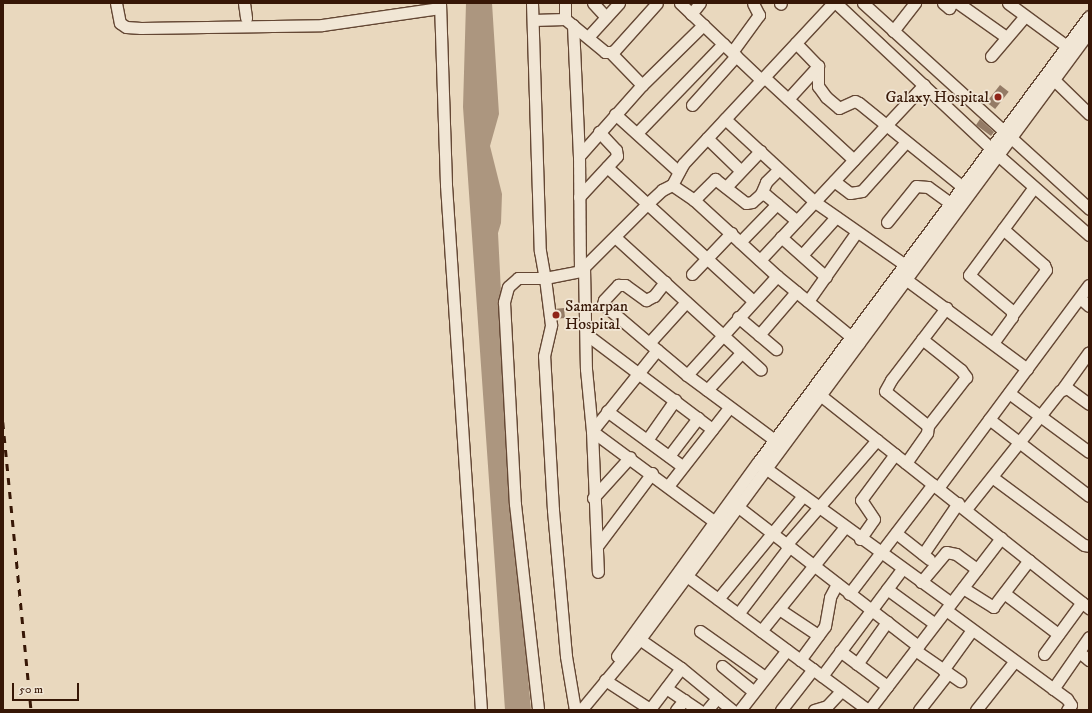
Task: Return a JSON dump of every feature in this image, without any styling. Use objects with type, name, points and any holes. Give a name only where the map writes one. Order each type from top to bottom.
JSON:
[{"type":"street","points":[[116,3],[120,23],[133,28],[322,25],[440,6],[446,185],[481,710]]},
{"type":"street","points":[[244,3],[246,18]]},
{"type":"street","points":[[532,3],[540,251],[551,325],[544,356],[554,510],[566,656],[575,710]]},
{"type":"street","points":[[565,3],[569,22],[579,156],[582,269],[592,431],[593,498],[598,545],[598,572]]},
{"type":"street","points":[[593,3],[606,17]]},
{"type":"street","points":[[588,37],[619,3]]},
{"type":"street","points":[[533,20],[569,22],[605,52],[610,52],[614,51],[657,3]]},
{"type":"street","points":[[680,3],[730,50],[788,99],[854,160]]},
{"type":"street","points":[[691,14],[700,3]]},
{"type":"street","points":[[692,105],[730,50],[759,15],[753,3]]},
{"type":"street","points":[[538,710],[515,504],[504,302],[508,287],[518,278],[545,278],[582,269],[662,190],[672,185],[679,172],[707,138],[833,3]]},
{"type":"street","points":[[836,3],[1034,187],[1089,235]]},
{"type":"street","points":[[863,3],[893,32],[1089,209]]},
{"type":"street","points":[[893,32],[914,3]]},
{"type":"street","points":[[943,3],[949,8],[952,3]]},
{"type":"street","points":[[958,3],[1006,37]]},
{"type":"street","points":[[1008,3],[1071,48]]},
{"type":"street","points":[[991,56],[1025,16]]},
{"type":"street","points":[[581,710],[637,637],[718,524],[1008,136],[1071,48],[1089,17]]},
{"type":"street","points":[[579,156],[642,85],[703,25]]},
{"type":"street","points":[[1071,48],[1089,32]]},
{"type":"street","points":[[796,43],[818,66],[818,86],[826,97],[842,108],[855,101],[859,103],[964,188]]},
{"type":"street","points":[[637,133],[730,50]]},
{"type":"street","points":[[610,52],[642,85]]},
{"type":"street","points":[[788,99],[818,66]]},
{"type":"street","points":[[1050,77],[1089,114]]},
{"type":"street","points":[[760,260],[924,85]]},
{"type":"street","points":[[615,114],[679,172]]},
{"type":"street","points":[[725,119],[815,202],[906,272],[946,308],[1027,369]]},
{"type":"street","points":[[579,197],[618,153],[599,132]]},
{"type":"street","points":[[707,138],[741,171]]},
{"type":"street","points":[[834,182],[850,193],[862,191],[906,142]]},
{"type":"street","points":[[726,187],[760,151]]},
{"type":"street","points":[[906,272],[951,204],[996,152]]},
{"type":"street","points":[[607,167],[753,301]]},
{"type":"street","points":[[694,200],[713,180],[718,180],[746,203],[752,202],[760,194],[766,182],[779,168]]},
{"type":"street","points":[[672,185],[694,200],[777,276],[855,340]]},
{"type":"street","points":[[887,222],[916,186],[928,187],[951,204]]},
{"type":"street","points":[[1013,314],[969,275],[1034,187]]},
{"type":"street","points":[[760,194],[766,195],[797,221]]},
{"type":"street","points":[[740,242],[777,204]]},
{"type":"street","points":[[802,255],[836,217]]},
{"type":"street","points":[[993,343],[1046,270],[1044,265],[1003,229]]},
{"type":"street","points":[[692,274],[730,233]]},
{"type":"street","points":[[808,301],[856,233]]},
{"type":"street","points":[[615,237],[761,370]]},
{"type":"street","points":[[781,237],[826,277]]},
{"type":"street","points":[[688,375],[722,335],[777,276]]},
{"type":"street","points":[[665,282],[651,299],[643,298],[621,285],[614,288],[604,300],[605,307],[729,408],[778,443]]},
{"type":"street","points":[[849,594],[989,419],[1089,285]]},
{"type":"street","points":[[759,335],[796,292]]},
{"type":"street","points":[[1080,298],[1089,306]]},
{"type":"street","points":[[592,431],[638,372],[653,346],[686,302]]},
{"type":"street","points":[[928,426],[885,391],[891,380],[946,308]]},
{"type":"street","points":[[738,318],[776,349]]},
{"type":"street","points":[[586,334],[712,429]]},
{"type":"street","points":[[906,463],[927,433],[928,426],[966,377],[961,370],[922,339]]},
{"type":"street","points":[[923,554],[962,506],[992,477],[1021,442],[1089,352]]},
{"type":"street","points":[[707,390],[742,353]]},
{"type":"street","points":[[1063,388],[1072,391],[1089,404]]},
{"type":"street","points":[[817,392],[1086,605],[1058,634],[1044,654]]},
{"type":"street","points":[[1009,393],[1089,452]]},
{"type":"street","points":[[647,440],[675,400]]},
{"type":"street","points":[[668,486],[682,466],[729,408]]},
{"type":"street","points":[[608,411],[682,466]]},
{"type":"street","points":[[669,456],[698,418]]},
{"type":"street","points":[[989,419],[1021,442],[1089,496]]},
{"type":"street","points":[[592,431],[652,473],[718,524]]},
{"type":"street","points":[[738,614],[818,508],[877,440]]},
{"type":"street","points":[[860,538],[874,519],[861,500],[895,454]]},
{"type":"street","points":[[593,498],[630,457]]},
{"type":"street","points":[[762,465],[844,528],[921,582],[972,630],[1070,702],[1071,705],[1067,710]]},
{"type":"street","points":[[718,524],[737,506],[762,465]]},
{"type":"street","points":[[598,545],[652,473]]},
{"type":"street","points":[[992,477],[1084,546],[1089,546]]},
{"type":"street","points":[[718,599],[771,532],[803,496]]},
{"type":"street","points":[[737,506],[887,622],[945,671],[960,681]]},
{"type":"street","points":[[761,631],[844,528]]},
{"type":"street","points":[[896,534],[935,564]]},
{"type":"street","points":[[682,573],[841,691],[869,710],[1001,538]]},
{"type":"street","points":[[921,582],[946,552],[950,552],[977,568]]},
{"type":"street","points":[[963,588],[993,607],[1029,560]]},
{"type":"street","points":[[822,676],[902,569]]},
{"type":"street","points":[[800,660],[828,620],[830,597],[837,584]]},
{"type":"street","points":[[887,589],[935,624]]},
{"type":"street","points":[[1004,593],[1058,634]]},
{"type":"street","points":[[780,609],[818,635]]},
{"type":"street","points":[[857,664],[887,622]]},
{"type":"street","points":[[919,710],[972,630]]},
{"type":"street","points":[[700,631],[765,677]]},
{"type":"street","points":[[637,637],[681,668],[732,710]]},
{"type":"street","points":[[1052,689],[1089,637]]},
{"type":"street","points":[[740,710],[787,650]]},
{"type":"street","points":[[840,651],[887,686]]},
{"type":"street","points":[[1079,652],[1089,660]]},
{"type":"street","points":[[976,710],[1014,662]]},
{"type":"street","points":[[722,666],[754,692]]},
{"type":"street","points":[[604,680],[651,709],[681,668]]},
{"type":"street","points":[[781,710],[812,669]]},
{"type":"street","points":[[666,688],[699,710]]},
{"type":"street","points":[[814,710],[827,706],[841,691]]},
{"type":"street","points":[[707,710],[717,698]]},
{"type":"street","points":[[676,710],[684,700]]},
{"type":"shaded area","points":[[466,3],[492,3],[499,114],[490,146],[502,194],[501,223],[498,233],[510,470],[531,710],[505,710],[463,107]]},
{"type":"building","points":[[1000,85],[1009,92],[995,109],[986,102]]},
{"type":"building","points":[[980,119],[994,132],[991,136],[976,125]]},
{"type":"building","points":[[564,308],[565,318],[557,319],[556,309]]},
{"type":"railway","points":[[3,422],[31,710]]},
{"type":"place","name":"Galaxy Hospital","points":[[998,97]]},
{"type":"place","name":"Samarpan Hospital","points":[[556,315]]}]
